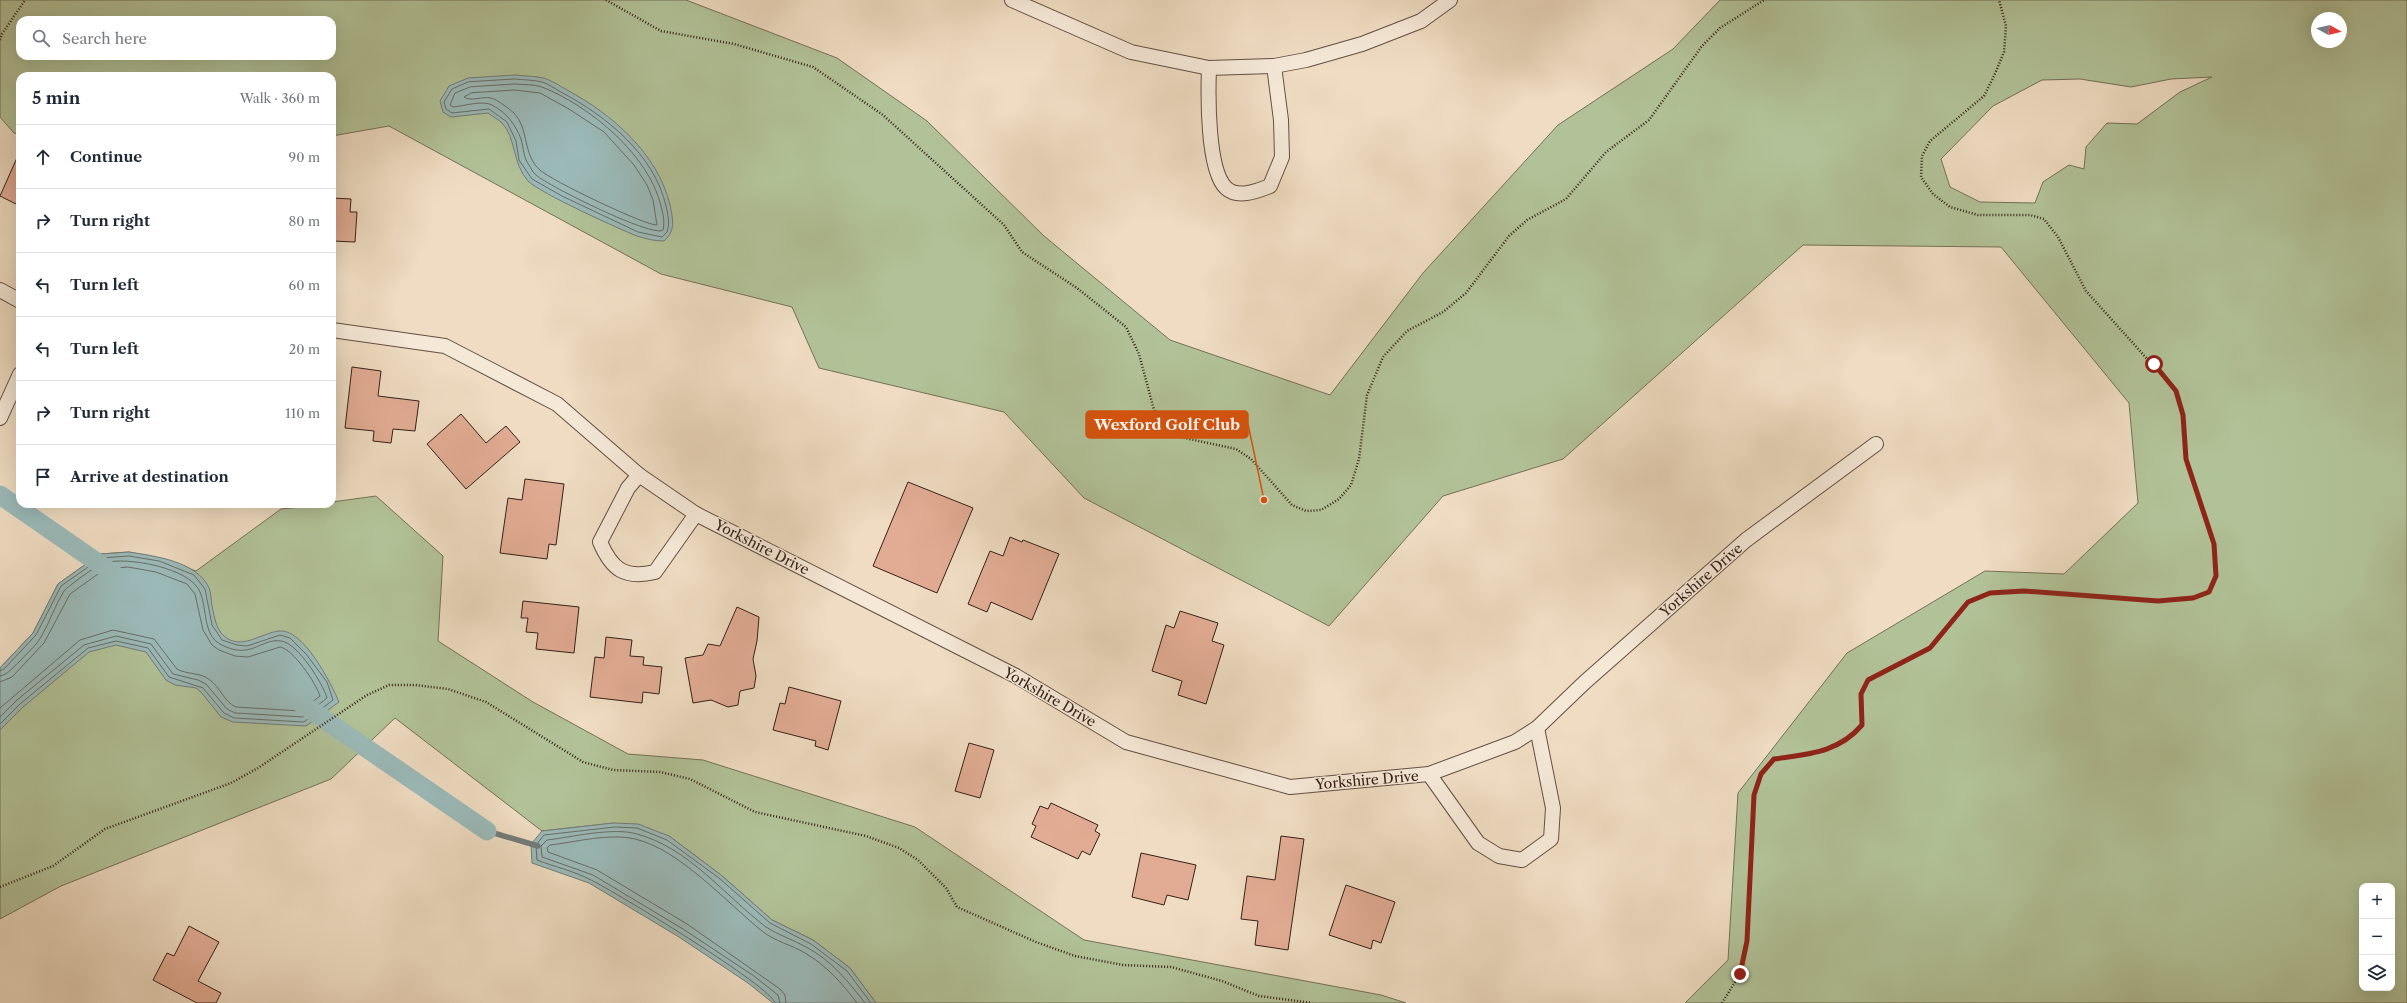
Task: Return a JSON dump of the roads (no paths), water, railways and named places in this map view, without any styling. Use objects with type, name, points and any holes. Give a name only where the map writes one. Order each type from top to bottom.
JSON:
[{"type":"street","points":[[1012,0],[1131,52],[1208,68],[1274,66],[1306,60],[1362,44],[1421,21],[1450,0]]},
{"type":"street","points":[[1208,68],[1212,155],[1218,175],[1226,188],[1233,192],[1245,194],[1270,186],[1277,173],[1282,157],[1282,127],[1274,66]]},
{"type":"street","points":[[0,290],[16,299]]},
{"type":"street","name":"Yorkshire Drive","points":[[336,331],[445,346],[557,404],[639,475],[660,487],[696,514],[1016,676],[1126,742],[1290,787],[1428,774],[1515,742],[1537,728],[1585,682],[1746,540],[1876,444]]},
{"type":"street","points":[[0,418],[16,383]]},
{"type":"street","points":[[639,475],[628,488],[600,542],[608,560],[626,574],[640,576],[655,572],[696,514]]},
{"type":"street","name":"Yorkshire Drive","points":[[1428,774],[1478,843],[1499,856],[1522,860],[1551,839],[1553,808],[1537,728]]},
{"type":"water","points":[[515,75],[543,78],[555,83],[600,111],[631,137],[655,169],[664,186],[670,205],[673,224],[668,237],[664,241],[657,241],[637,236],[580,210],[535,187],[528,181],[519,166],[510,135],[500,122],[488,113],[451,117],[443,112],[440,101],[449,86],[468,78]]},
{"type":"water","points":[[129,552],[174,561],[195,572],[203,579],[209,588],[212,606],[219,630],[224,636],[231,640],[244,642],[279,631],[288,632],[297,638],[315,658],[323,670],[339,702],[306,726],[233,722],[221,717],[196,688],[175,685],[166,680],[146,652],[116,645],[89,652],[23,707],[0,730],[0,668],[33,633],[58,584],[100,554]]},
{"type":"water","points":[[614,823],[638,824],[669,836],[721,875],[772,920],[813,940],[850,968],[876,1003],[773,1003],[748,983],[679,937],[589,883],[532,863],[531,844],[542,831]]},
{"type":"waterway","points":[[0,495],[16,506]]},
{"type":"waterway","points":[[19,508],[114,574]]},
{"type":"waterway","points":[[299,702],[487,831]]},
{"type":"waterway","points":[[487,831],[538,846]]},
{"type":"place","name":"Wexford Golf Club","points":[[1264,500]]}]
